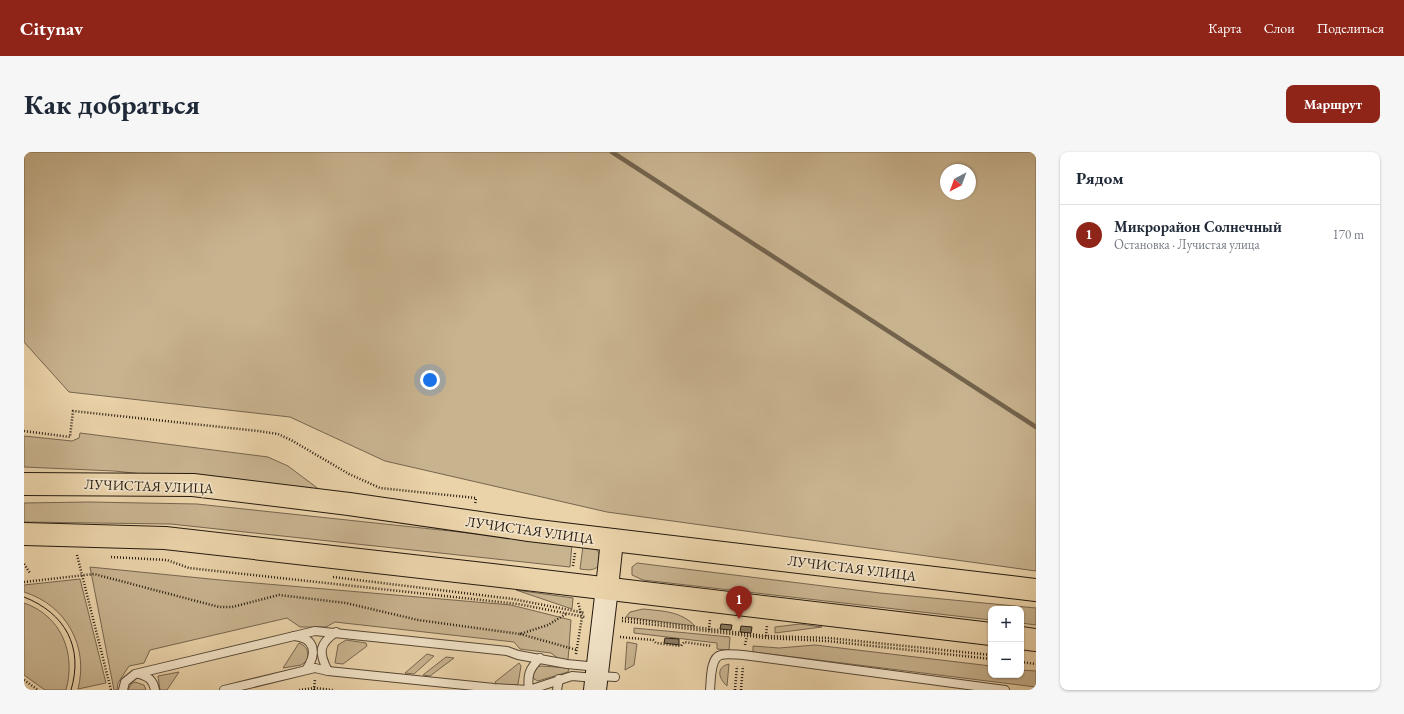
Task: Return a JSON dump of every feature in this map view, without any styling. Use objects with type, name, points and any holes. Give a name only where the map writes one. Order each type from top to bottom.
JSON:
[{"type":"main road","name":"ЛУЧИСТАЯ УЛИЦА","points":[[24,484],[193,486],[578,536],[1036,590]]},
{"type":"main road","points":[[24,534],[165,538],[607,588],[988,634]]},
{"type":"main road","points":[[607,588],[612,540]]},
{"type":"main road","points":[[1024,638],[1036,640]]},
{"type":"street","points":[[600,678],[607,588]]},
{"type":"lane","points":[[123,690],[125,682],[135,674],[315,631],[507,651],[518,655],[575,664],[600,678]]},
{"type":"lane","points":[[328,671],[322,660],[321,649],[324,640],[336,632]]},
{"type":"lane","points":[[292,636],[302,637],[311,645],[313,658],[306,670]]},
{"type":"lane","points":[[710,690],[712,666],[717,656],[721,654],[1005,690]]},
{"type":"lane","points":[[540,658],[529,669],[529,690],[558,679],[575,675],[600,678]]},
{"type":"lane","points":[[224,690],[315,668],[328,671],[494,688],[528,690]]},
{"type":"lane","points":[[140,674],[147,676],[153,682],[155,690]]},
{"type":"lane","points":[[557,690],[558,679]]},
{"type":"path","points":[[24,431],[70,437],[73,411],[278,434],[349,474],[380,488],[476,498],[475,506],[482,506]]},
{"type":"path","points":[[575,664],[582,617],[572,584],[578,536]]},
{"type":"path","points":[[70,554],[85,555]]},
{"type":"path","points":[[110,554],[180,559]]},
{"type":"path","points":[[78,555],[111,690]]},
{"type":"path","points":[[107,556],[167,560],[189,568],[518,604],[582,617],[604,617]]},
{"type":"path","points":[[24,564],[30,573]]},
{"type":"path","points":[[24,582],[94,574],[219,607],[232,607],[279,595],[346,603],[418,620],[520,634],[577,650]]},
{"type":"path","points":[[331,577],[513,599],[604,617],[708,631],[827,641],[988,659]]},
{"type":"path","points":[[520,634],[548,625],[566,614]]},
{"type":"path","points":[[708,631],[710,616]]},
{"type":"path","points":[[766,637],[768,623]]},
{"type":"path","points":[[620,637],[653,640],[656,643],[681,646],[684,642],[713,646],[717,656]]},
{"type":"path","points":[[766,637],[829,638],[988,655]]},
{"type":"path","points":[[1024,662],[1036,664]]},
{"type":"path","points":[[24,680],[38,690]]},
{"type":"path","points":[[299,690],[314,688],[333,690]]},
{"type":"shaded area","points":[[24,152],[1036,152],[1036,571],[607,512],[385,461],[290,417],[69,392],[24,342]]},
{"type":"shaded area","points":[[80,433],[268,457],[288,466],[324,493],[114,471],[24,467],[24,436],[72,441],[79,438]]},
{"type":"shaded area","points":[[89,502],[197,504],[572,544],[570,567],[171,524],[24,522],[24,503]]},
{"type":"shaded area","points":[[583,546],[596,549],[599,553],[599,566],[597,568],[590,570],[580,569]]},
{"type":"shaded area","points":[[637,563],[880,593],[1015,606],[988,606],[988,620],[643,580],[632,575],[632,567]]},
{"type":"shaded area","points":[[90,567],[220,580],[511,605],[571,620],[568,660],[559,659],[551,653],[520,649],[514,642],[335,622],[326,627],[300,627],[287,618],[150,650],[144,663],[129,666],[118,683],[117,690],[114,690]]},
{"type":"shaded area","points":[[80,579],[106,683],[78,689],[81,673],[80,658],[77,643],[71,629],[52,607],[39,598],[24,592],[24,585]]},
{"type":"shaded area","points":[[516,590],[573,598],[572,609]]},
{"type":"shaded area","points":[[24,603],[37,609],[48,617],[57,627],[63,638],[69,663],[69,676],[66,690],[45,690],[24,675]]},
{"type":"shaded area","points":[[1024,607],[1036,608],[1036,625],[1024,623]]},
{"type":"shaded area","points":[[643,609],[664,611],[684,617],[695,626],[626,617],[630,612]]},
{"type":"shaded area","points":[[800,624],[822,627],[775,633],[775,627]]},
{"type":"shaded area","points":[[634,628],[730,637],[729,650],[717,649],[717,643],[634,633]]},
{"type":"shaded area","points":[[346,640],[366,643],[367,646],[343,664],[335,663],[338,645]]},
{"type":"shaded area","points":[[627,642],[637,644],[634,665],[625,670]]},
{"type":"shaded area","points":[[299,643],[307,650],[308,660],[301,665],[283,668]]},
{"type":"shaded area","points":[[815,645],[988,666],[988,678],[1024,678],[1024,670],[1036,671],[1036,687],[753,652],[753,646],[779,648]]},
{"type":"shaded area","points":[[427,654],[434,656],[414,674],[405,673]]},
{"type":"shaded area","points":[[446,657],[454,658],[430,676],[423,675]]},
{"type":"shaded area","points":[[519,663],[521,666],[518,684],[513,686],[497,685],[495,682]]},
{"type":"shaded area","points":[[729,664],[727,686],[720,676],[720,670],[725,665]]},
{"type":"shaded area","points":[[537,667],[569,668],[568,672],[538,681],[534,679],[532,674]]},
{"type":"shaded area","points":[[179,672],[167,690],[160,690],[158,676]]},
{"type":"shaded area","points":[[135,682],[144,685],[146,690],[128,690],[131,684]]},
{"type":"building","points":[[721,624],[732,625],[731,630],[720,629]]},
{"type":"building","points":[[741,626],[752,627],[751,633],[740,632]]},
{"type":"building","points":[[665,638],[679,639],[679,645],[664,643]]},
{"type":"waterway","points":[[612,152],[1036,427]]},
{"type":"tram line","points":[[24,597],[50,612],[68,633],[73,646],[75,660],[71,690]]},
{"type":"place","name":"Микрорайон Солнечный","points":[[739,619]]}]
